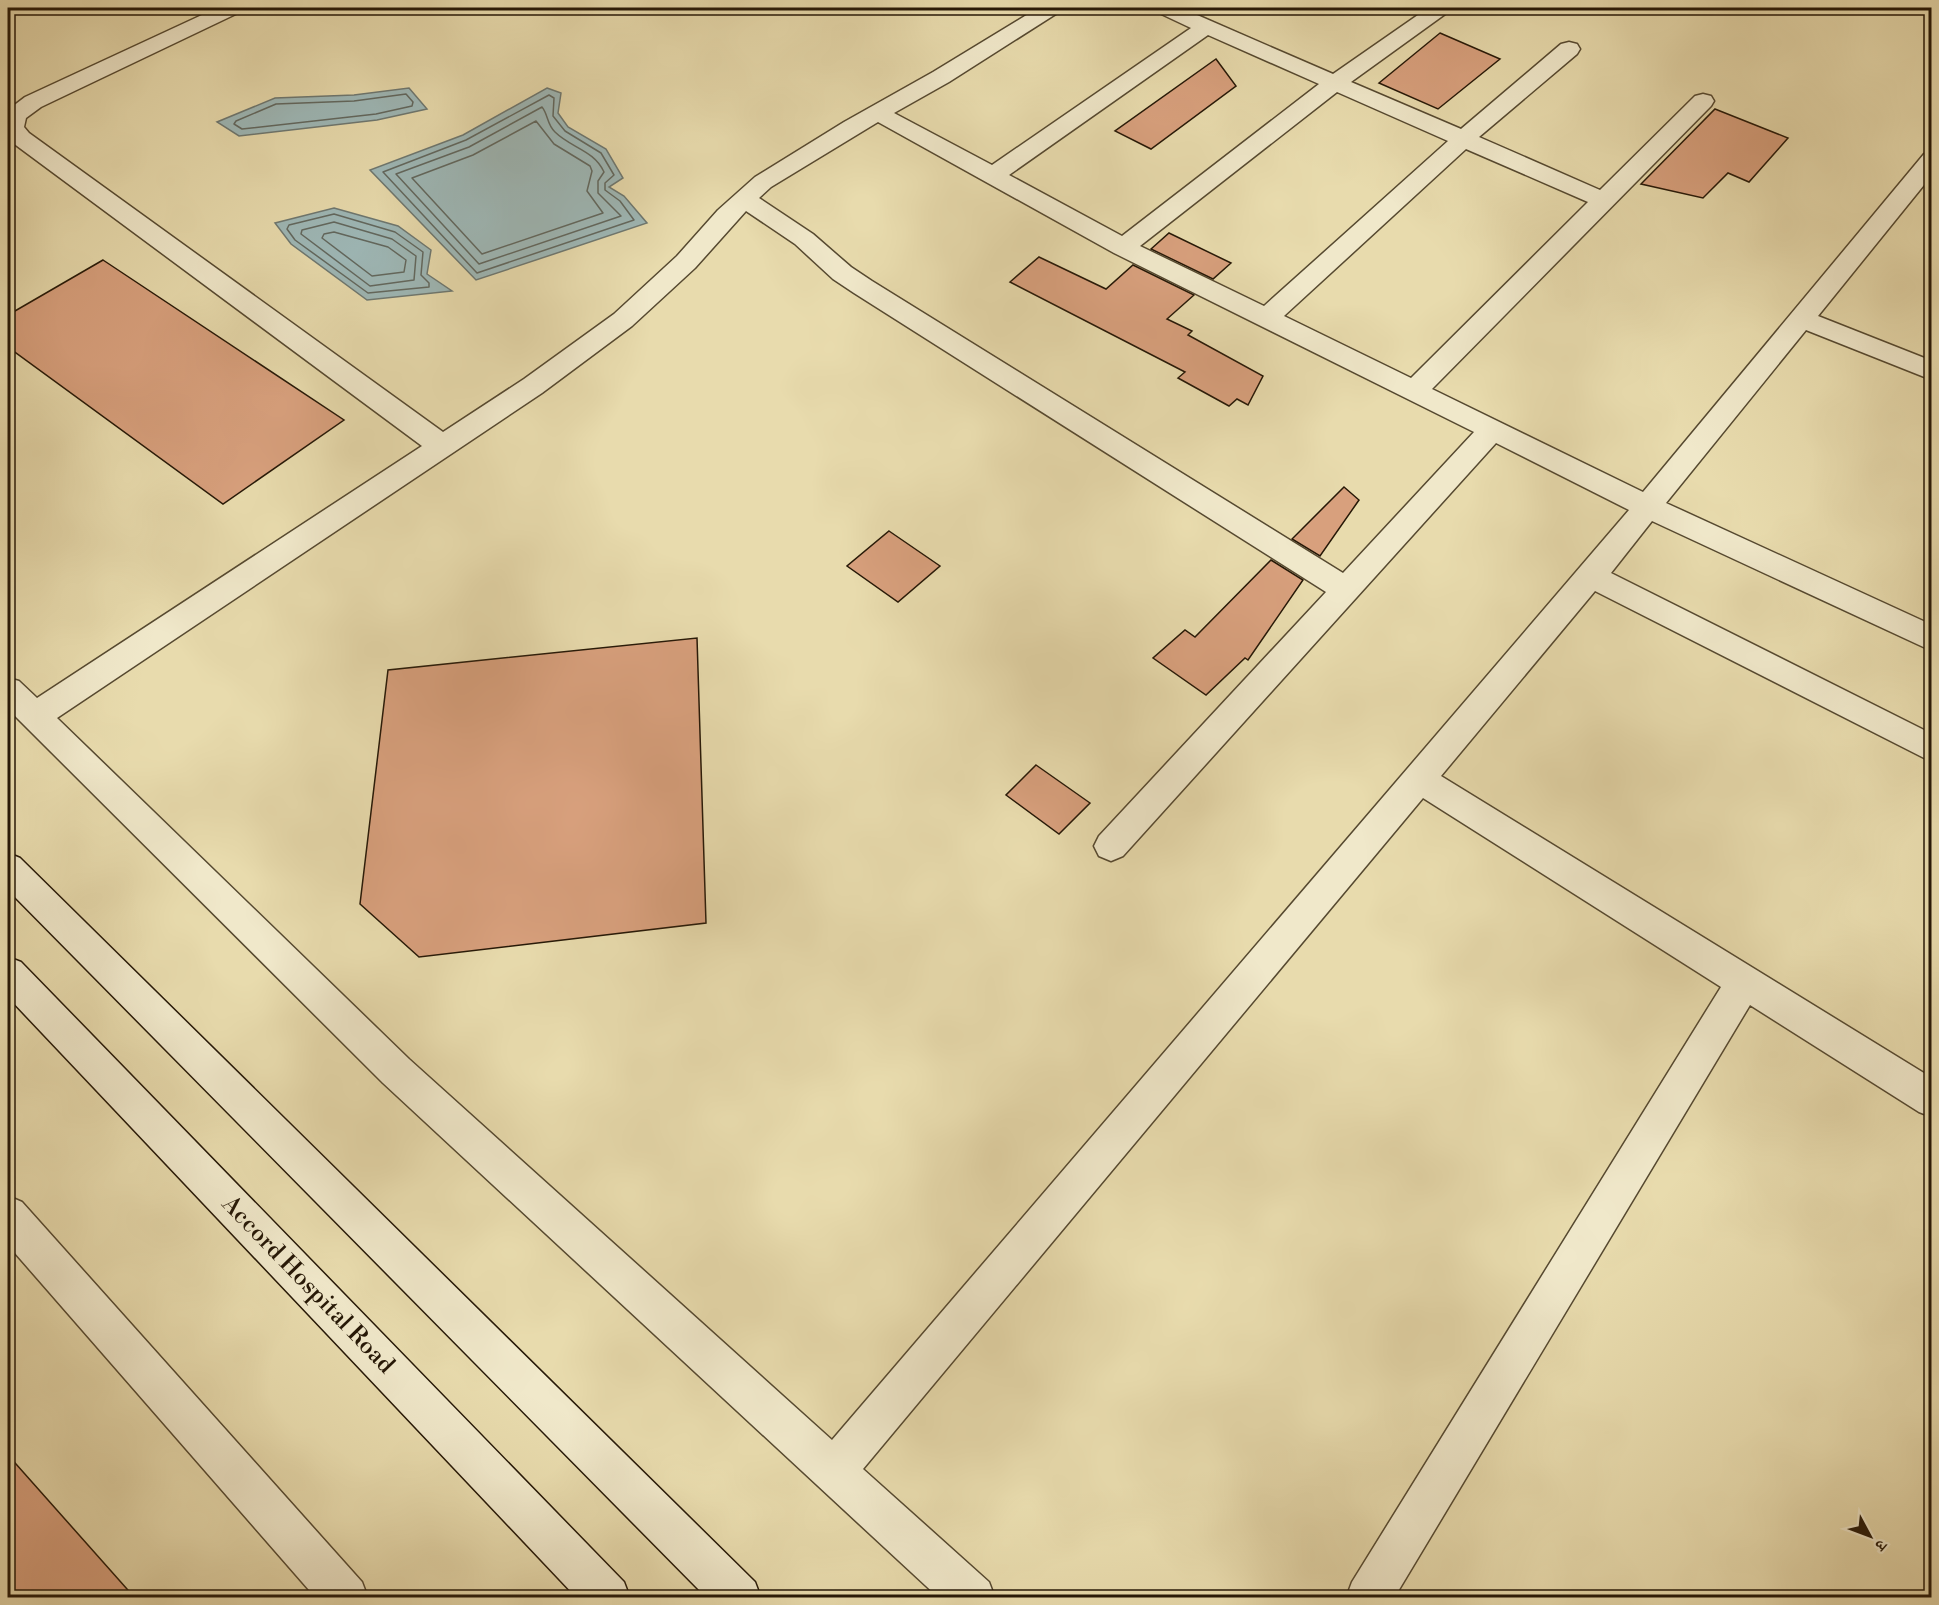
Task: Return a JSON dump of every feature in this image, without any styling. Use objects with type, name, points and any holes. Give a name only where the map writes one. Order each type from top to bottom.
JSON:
[{"type":"street","points":[[233,8],[33,102],[15,115],[13,127],[31,146],[442,446]]},
{"type":"street","points":[[35,716],[533,386],[623,320],[686,262],[727,214],[763,182],[941,77],[1052,8]]},
{"type":"street","points":[[1164,8],[1605,201]]},
{"type":"street","points":[[1123,247],[1335,83],[1441,8]]},
{"type":"street","points":[[992,176],[1207,26]]},
{"type":"street","points":[[1266,318],[1463,139],[1569,49]]},
{"type":"street","points":[[1414,392],[1703,101]]},
{"type":"street","points":[[878,113],[1123,247],[1646,506],[1932,639]]},
{"type":"street","points":[[834,1470],[1591,576],[1932,159]]},
{"type":"street","points":[[744,200],[804,239],[842,273],[863,287],[1346,590]]},
{"type":"street","points":[[1800,318],[1932,371]]},
{"type":"street","points":[[1111,846],[1492,430]]},
{"type":"street","points":[[1591,576],[1932,749]]},
{"type":"street","points":[[8,690],[396,1071],[973,1598]]},
{"type":"street","points":[[1419,779],[1932,1098]]},
{"type":"street","points":[[8,868],[739,1598]]},
{"type":"street","name":"Accord Hospital Road","points":[[8,973],[608,1598]]},
{"type":"street","points":[[1368,1598],[1744,982]]},
{"type":"street","points":[[8,1216],[346,1598]]},
{"type":"water","points":[[409,88],[427,109],[377,120],[239,136],[217,122],[275,98],[354,95]]},
{"type":"water","points":[[547,88],[561,93],[558,113],[568,127],[606,149],[623,178],[609,187],[624,196],[647,223],[476,280],[370,170],[463,135]]},
{"type":"water","points":[[334,208],[398,226],[431,250],[427,274],[452,291],[367,300],[291,244],[275,223]]},
{"type":"building","points":[[1440,33],[1500,59],[1438,109],[1379,83]]},
{"type":"building","points":[[1216,59],[1236,86],[1151,149],[1115,131]]},
{"type":"building","points":[[1715,109],[1788,138],[1749,182],[1728,173],[1703,198],[1641,184]]},
{"type":"building","points":[[1169,233],[1231,263],[1213,279],[1151,249]]},
{"type":"building","points":[[1039,257],[1106,289],[1133,265],[1194,295],[1167,319],[1192,331],[1188,335],[1263,376],[1248,405],[1237,399],[1229,406],[1178,378],[1185,372],[1010,282]]},
{"type":"building","points":[[103,260],[344,420],[223,504],[8,347],[8,315]]},
{"type":"building","points":[[1344,487],[1359,500],[1320,556],[1292,539]]},
{"type":"building","points":[[889,531],[940,566],[898,602],[847,566]]},
{"type":"building","points":[[1271,560],[1303,580],[1248,660],[1245,658],[1206,695],[1153,658],[1185,630],[1195,637]]},
{"type":"building","points":[[697,638],[706,923],[419,957],[360,904],[388,670]]},
{"type":"building","points":[[1036,765],[1090,803],[1059,834],[1006,795]]},
{"type":"building","points":[[8,1455],[135,1598],[8,1598]]}]
